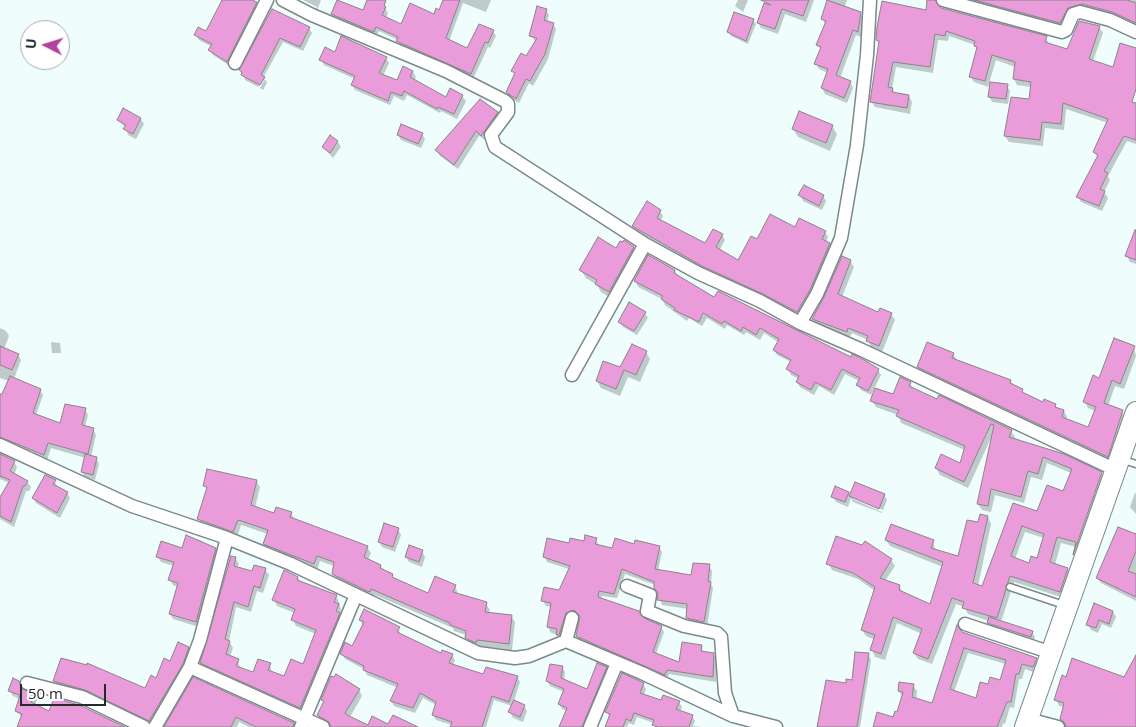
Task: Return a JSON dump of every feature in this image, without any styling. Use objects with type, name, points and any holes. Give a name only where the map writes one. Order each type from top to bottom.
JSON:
[{"type":"main road","points":[[1026,723],[1068,606],[1124,464],[1136,412]]},
{"type":"street","points":[[235,63],[267,0]]},
{"type":"street","points":[[283,0],[312,15],[446,71],[505,100],[508,104],[508,112],[491,136],[495,147],[645,244],[800,323],[1124,464]]},
{"type":"street","points":[[943,0],[1062,32],[1066,30],[1073,14],[1080,12],[1110,20],[1136,32]]},
{"type":"street","points":[[800,323],[817,294],[841,238],[857,145],[867,55],[867,1]]},
{"type":"street","points":[[572,375],[645,244]]},
{"type":"street","points":[[0,446],[132,506],[228,538],[291,564],[478,653],[515,658],[529,656],[566,641],[617,662],[733,716],[776,727]]},
{"type":"street","points":[[155,727],[190,667],[200,640],[228,538]]},
{"type":"street","points":[[627,586],[650,595],[647,611],[684,626],[717,633],[721,637],[725,693],[733,716]]},
{"type":"street","points":[[304,723],[356,595]]},
{"type":"street","points":[[566,641],[572,618]]},
{"type":"street","points":[[965,624],[1052,653]]},
{"type":"street","points":[[590,727],[617,662]]},
{"type":"street","points":[[190,667],[304,723],[323,727]]},
{"type":"street","points":[[27,683],[82,697],[144,727]]},
{"type":"street","points":[[1026,723],[1058,727]]},
{"type":"lane","points":[[1010,587],[1068,606]]},
{"type":"building","points":[[222,0],[252,0],[257,2],[227,62],[208,50],[212,44],[194,35],[198,27],[206,31]]},
{"type":"building","points":[[337,0],[363,10],[367,0],[386,0],[384,6],[386,7],[382,15],[401,24],[410,3],[434,14],[436,8],[439,10],[443,0],[460,0],[446,38],[467,48],[479,24],[494,30],[488,43],[485,42],[471,74],[396,41],[398,37],[376,27],[374,32],[331,14]]},
{"type":"building","points":[[761,0],[809,0],[803,16],[782,9],[775,29],[757,23],[764,3],[771,5]]},
{"type":"building","points":[[827,0],[861,12],[858,32],[853,30],[836,75],[851,81],[844,98],[821,88],[828,69],[814,64],[821,47],[816,45],[826,21],[821,19]]},
{"type":"building","points":[[927,0],[935,0],[941,8],[1047,36],[1045,42],[1067,49],[1079,21],[1100,26],[1089,59],[1113,67],[1120,43],[1136,48],[1136,89],[1132,102],[1136,103],[1136,140],[1124,136],[1104,171],[1108,173],[1100,189],[1105,191],[1099,206],[1076,197],[1098,155],[1093,152],[1108,119],[1063,103],[1061,124],[1042,122],[1040,140],[1004,136],[1011,97],[1029,99],[1031,82],[1013,79],[1015,62],[992,55],[985,81],[969,77],[977,47],[974,46],[975,41],[946,31],[945,36],[935,34],[930,67],[893,62],[888,87],[893,88],[892,92],[909,95],[907,108],[870,102],[879,41],[876,40],[877,27],[882,1],[926,10]]},
{"type":"building","points":[[974,0],[1127,0],[1136,3],[1136,23],[1112,12],[1082,4],[1068,8],[1060,23]]},
{"type":"building","points":[[537,6],[547,9],[544,20],[554,23],[545,54],[530,81],[526,79],[516,99],[506,92],[515,73],[511,71],[521,53],[526,56],[537,38],[529,36]]},
{"type":"building","points":[[272,9],[310,27],[300,47],[280,38],[261,75],[265,77],[260,85],[241,75],[242,72],[239,70]]},
{"type":"building","points":[[734,12],[754,19],[746,41],[727,32]]},
{"type":"building","points":[[341,36],[387,57],[379,73],[397,80],[403,66],[413,71],[410,77],[446,97],[450,88],[463,95],[454,114],[438,107],[437,109],[404,91],[402,96],[391,92],[388,101],[351,85],[355,76],[319,60],[325,47],[335,52]]},
{"type":"building","points":[[990,82],[1008,84],[1006,99],[988,97]]},
{"type":"building","points":[[480,99],[498,112],[481,136],[476,131],[454,165],[435,150]]},
{"type":"building","points":[[123,108],[141,118],[133,134],[123,129],[126,125],[117,120]]},
{"type":"building","points":[[799,111],[833,125],[826,143],[792,129]]},
{"type":"building","points":[[401,124],[423,133],[418,144],[397,135]]},
{"type":"building","points":[[330,135],[338,141],[330,153],[322,147]]},
{"type":"building","points":[[804,185],[824,195],[819,206],[798,195]]},
{"type":"building","points":[[647,201],[661,210],[657,218],[705,243],[713,229],[723,234],[716,247],[738,260],[751,236],[757,239],[770,214],[795,227],[799,218],[826,231],[822,239],[830,243],[810,290],[797,312],[702,266],[632,226]]},
{"type":"building","points":[[1136,230],[1136,260],[1125,256]]},
{"type":"building","points":[[598,237],[616,248],[620,241],[623,242],[624,240],[634,247],[609,292],[595,284],[597,280],[579,270]]},
{"type":"building","points":[[648,255],[675,270],[674,273],[714,297],[718,291],[851,357],[852,354],[879,369],[868,391],[856,385],[860,378],[842,369],[831,390],[815,382],[811,390],[796,382],[799,376],[786,369],[791,360],[773,350],[779,339],[760,328],[756,335],[743,327],[741,331],[724,321],[722,324],[703,313],[699,322],[674,310],[675,308],[661,299],[663,296],[634,281]]},
{"type":"building","points":[[842,256],[851,260],[838,294],[878,312],[880,308],[892,313],[879,346],[866,341],[868,336],[848,328],[847,332],[812,319]]},
{"type":"building","points":[[629,302],[646,312],[634,331],[618,322]]},
{"type":"building","points":[[1114,338],[1135,346],[1120,384],[1112,380],[1104,403],[1123,410],[1108,457],[917,367],[927,342],[954,353],[952,358],[1011,380],[1010,383],[1023,389],[1022,392],[1043,402],[1044,399],[1056,404],[1055,407],[1064,410],[1062,417],[1088,427],[1096,407],[1083,402],[1093,375],[1099,378]]},
{"type":"building","points":[[632,344],[647,351],[636,375],[624,370],[616,389],[596,381],[603,361],[620,367]]},
{"type":"building","points":[[0,346],[19,354],[12,370],[0,365]]},
{"type":"building","points":[[10,376],[41,389],[33,413],[60,423],[65,404],[86,408],[82,425],[94,428],[88,454],[48,443],[44,455],[0,437],[0,394],[2,394]]},
{"type":"building","points":[[900,377],[911,382],[909,386],[937,399],[939,395],[1012,430],[1009,437],[1064,454],[1102,472],[1073,555],[1076,542],[1057,537],[1050,562],[1068,568],[1060,592],[1010,576],[997,618],[962,608],[964,602],[952,598],[928,659],[913,653],[922,629],[893,617],[881,654],[870,650],[875,635],[861,630],[875,587],[853,573],[826,564],[836,536],[862,545],[865,541],[892,559],[880,578],[900,585],[899,590],[930,604],[943,562],[885,540],[891,524],[934,540],[931,548],[958,556],[967,520],[978,522],[980,514],[988,516],[973,583],[982,586],[1013,503],[1037,511],[1047,485],[1063,491],[1072,469],[1043,457],[1038,474],[1028,471],[1021,497],[991,489],[988,506],[977,504],[994,425],[991,424],[964,482],[935,468],[941,454],[960,463],[965,446],[896,416],[899,410],[870,401],[875,388],[893,394]],"holes":[[[1022,526],[1044,534],[1037,558],[1031,556],[1029,563],[1011,556]]]},
{"type":"building","points":[[0,454],[15,461],[10,471],[28,481],[23,486],[11,522],[0,516],[0,497],[10,480],[0,476]]},
{"type":"building","points":[[85,454],[97,457],[93,475],[81,472]]},
{"type":"building","points":[[207,469],[257,480],[251,505],[274,513],[276,507],[292,512],[290,517],[368,546],[364,557],[381,565],[380,568],[393,574],[392,577],[428,593],[435,576],[456,585],[453,592],[487,602],[485,612],[512,615],[509,644],[477,640],[476,643],[465,638],[466,631],[450,625],[450,623],[371,589],[370,592],[367,591],[332,574],[334,562],[317,556],[314,564],[263,544],[268,530],[238,520],[233,532],[197,519],[207,487],[203,486]]},
{"type":"building","points":[[45,475],[56,480],[53,484],[68,492],[57,513],[32,498]]},
{"type":"building","points":[[855,482],[885,494],[879,509],[849,496]]},
{"type":"building","points":[[835,486],[849,492],[845,502],[831,497]]},
{"type":"building","points":[[384,523],[399,528],[393,547],[378,542]]},
{"type":"building","points":[[1118,527],[1136,534],[1136,551],[1128,571],[1136,574],[1136,597],[1096,578]]},
{"type":"building","points":[[186,535],[216,548],[196,622],[169,614],[178,583],[168,580],[174,562],[156,557],[161,541],[182,548]]},
{"type":"building","points":[[585,535],[597,538],[595,544],[612,548],[615,538],[634,544],[635,540],[660,546],[655,569],[691,575],[693,563],[710,564],[708,581],[711,582],[704,622],[686,618],[687,604],[657,600],[658,592],[654,588],[654,582],[622,569],[614,594],[599,591],[598,597],[639,611],[644,618],[662,626],[653,652],[679,662],[682,642],[702,645],[701,651],[714,653],[713,677],[667,670],[665,675],[576,636],[580,616],[574,610],[566,613],[559,635],[556,635],[557,629],[547,627],[551,603],[541,601],[544,587],[559,590],[570,566],[543,557],[547,538],[569,543],[570,538],[584,541]]},
{"type":"building","points":[[409,545],[423,550],[419,562],[405,557]]},
{"type":"building","points":[[231,556],[236,557],[234,566],[252,571],[254,565],[266,568],[260,588],[254,586],[248,607],[234,602],[225,639],[230,641],[226,654],[239,659],[236,666],[253,672],[258,659],[271,663],[268,670],[284,676],[291,659],[303,664],[316,630],[291,620],[295,609],[272,600],[284,570],[298,577],[297,580],[337,595],[334,602],[339,604],[336,611],[340,613],[300,708],[200,663]]},
{"type":"building","points":[[1094,603],[1113,611],[1109,624],[1099,620],[1096,628],[1086,625]]},
{"type":"building","points":[[364,609],[400,627],[397,632],[441,653],[442,650],[453,654],[449,663],[483,674],[486,667],[518,676],[509,702],[492,696],[482,727],[450,727],[452,722],[432,715],[436,702],[420,693],[413,708],[390,701],[398,684],[363,670],[364,666],[340,654],[345,642],[352,646],[364,622],[359,620]]},
{"type":"building","points":[[989,617],[1033,631],[1031,637],[987,623]]},
{"type":"building","points":[[957,625],[962,632],[1037,658],[1033,667],[1022,664],[1019,674],[1016,674],[1011,702],[1007,702],[997,727],[873,727],[877,712],[893,717],[895,711],[897,712],[903,692],[898,691],[899,682],[914,684],[912,697],[932,703]],"holes":[[[964,648],[1006,660],[1000,680],[990,677],[988,684],[980,682],[976,698],[950,689]]]},
{"type":"building","points":[[178,642],[189,647],[183,664],[149,721],[85,690],[53,681],[61,658],[87,665],[87,663],[145,688],[151,675],[156,678],[164,658],[170,661]]},
{"type":"building","points":[[855,652],[869,653],[857,727],[817,727],[826,680],[846,683],[846,679],[852,680]]},
{"type":"building","points":[[1136,655],[1136,727],[1066,727],[1060,719],[1064,703],[1054,700],[1062,675],[1066,677],[1072,658],[1124,677]]},
{"type":"building","points":[[597,663],[607,667],[582,727],[559,727],[567,708],[558,704],[564,689],[546,681],[550,664],[563,666],[561,678],[587,689]]},
{"type":"building","points":[[622,673],[644,683],[640,693],[661,700],[663,695],[680,701],[676,709],[693,715],[689,727],[658,727],[652,725],[654,720],[634,713],[631,721],[626,719],[623,727],[605,727],[610,714],[605,712]]},
{"type":"building","points":[[336,674],[360,689],[345,713],[349,716],[368,725],[372,716],[388,724],[393,715],[418,727],[331,727],[329,722],[317,715],[324,701],[321,700],[331,676],[334,677]]},
{"type":"building","points":[[193,677],[294,723],[293,727],[256,727],[236,717],[231,727],[164,727]]},
{"type":"building","points":[[13,678],[19,681],[22,689],[34,693],[31,702],[49,711],[54,698],[79,705],[125,727],[17,727],[22,714],[15,711],[20,695],[8,691]]},
{"type":"building","points":[[514,700],[525,705],[520,717],[508,712]]}]
